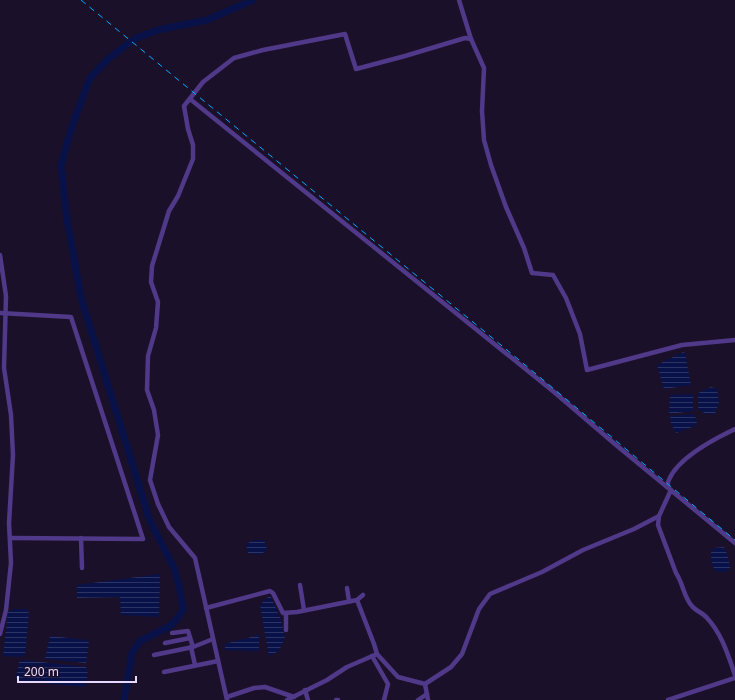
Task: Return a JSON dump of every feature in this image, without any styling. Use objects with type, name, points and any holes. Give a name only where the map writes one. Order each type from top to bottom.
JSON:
[{"type":"street","points":[[459,0],[471,39],[484,68],[482,111],[484,140],[491,165],[506,206],[524,248],[532,273],[554,275],[566,298],[580,334],[587,370],[682,345],[735,340]]},
{"type":"street","points":[[294,697],[265,687],[254,688],[227,699],[195,558],[169,527],[158,504],[150,480],[158,435],[154,410],[147,390],[148,356],[156,328],[158,302],[151,282],[152,266],[169,211],[178,196],[193,159],[193,145],[188,129],[184,106],[203,82],[234,58],[263,50],[345,34],[356,69],[465,38],[471,39]]},
{"type":"street","points":[[190,99],[554,392],[735,543]]},
{"type":"street","points":[[0,255],[6,296],[4,368],[11,415],[13,455],[9,523],[11,563],[6,610],[0,634]]},
{"type":"street","points":[[0,313],[71,317],[143,539],[10,538]]},
{"type":"street","points":[[668,700],[735,677],[722,639],[707,618],[692,606],[688,599],[681,580],[676,573],[658,526],[659,516],[669,489],[671,474],[693,453],[717,437],[735,429]]},
{"type":"street","points":[[374,655],[398,677],[425,684],[451,667],[462,654],[480,609],[490,594],[542,572],[583,550],[634,529],[659,516]]},
{"type":"street","points":[[81,538],[82,568]]},
{"type":"street","points":[[300,585],[304,610]]},
{"type":"street","points":[[347,588],[349,601]]},
{"type":"street","points":[[206,608],[270,591],[273,593],[283,613],[357,600],[363,595]]},
{"type":"street","points":[[357,600],[374,644],[374,655],[388,684],[384,700]]},
{"type":"street","points":[[286,613],[286,630]]},
{"type":"street","points":[[172,633],[188,630],[195,665]]},
{"type":"street","points":[[165,644],[190,638]]},
{"type":"street","points":[[154,655],[192,647],[213,639]]},
{"type":"street","points":[[287,700],[327,680],[346,667],[374,655]]},
{"type":"street","points":[[164,672],[218,661]]},
{"type":"street","points":[[425,684],[428,700]]},
{"type":"street","points":[[305,690],[308,700]]},
{"type":"street","points":[[418,700],[427,694]]},
{"type":"shaded area","points":[[683,352],[685,353],[691,385],[664,389],[657,365]]},
{"type":"shaded area","points":[[711,387],[717,389],[719,402],[715,414],[706,414],[698,409],[698,393]]},
{"type":"shaded area","points":[[693,394],[693,411],[669,414],[670,395]]},
{"type":"shaded area","points":[[693,414],[697,422],[695,426],[676,433],[671,424],[670,416]]},
{"type":"shaded area","points":[[254,540],[264,540],[267,549],[261,555],[248,553],[246,544]]},
{"type":"shaded area","points":[[724,547],[730,568],[725,572],[715,571],[712,564],[711,552],[714,548]]},
{"type":"shaded area","points":[[160,574],[159,617],[121,615],[120,597],[77,598],[77,585]]},
{"type":"shaded area","points":[[270,595],[281,620],[285,637],[279,651],[269,656],[260,605]]},
{"type":"shaded area","points":[[13,609],[27,609],[29,613],[25,655],[20,657],[3,656],[8,612]]},
{"type":"shaded area","points":[[259,634],[259,651],[225,650],[225,644]]},
{"type":"shaded area","points":[[50,636],[87,640],[89,643],[86,663],[45,659]]},
{"type":"shaded area","points":[[23,660],[86,667],[86,683],[84,687],[18,681],[16,678],[19,662]]},
{"type":"waterway","points":[[124,700],[132,653],[140,641],[170,626],[183,610],[180,590],[174,568],[150,521],[81,298],[66,213],[61,165],[72,126],[90,78],[107,60],[134,39],[158,30],[207,20],[253,0]]},
{"type":"railway","points":[[81,0],[524,364],[735,540]]}]
